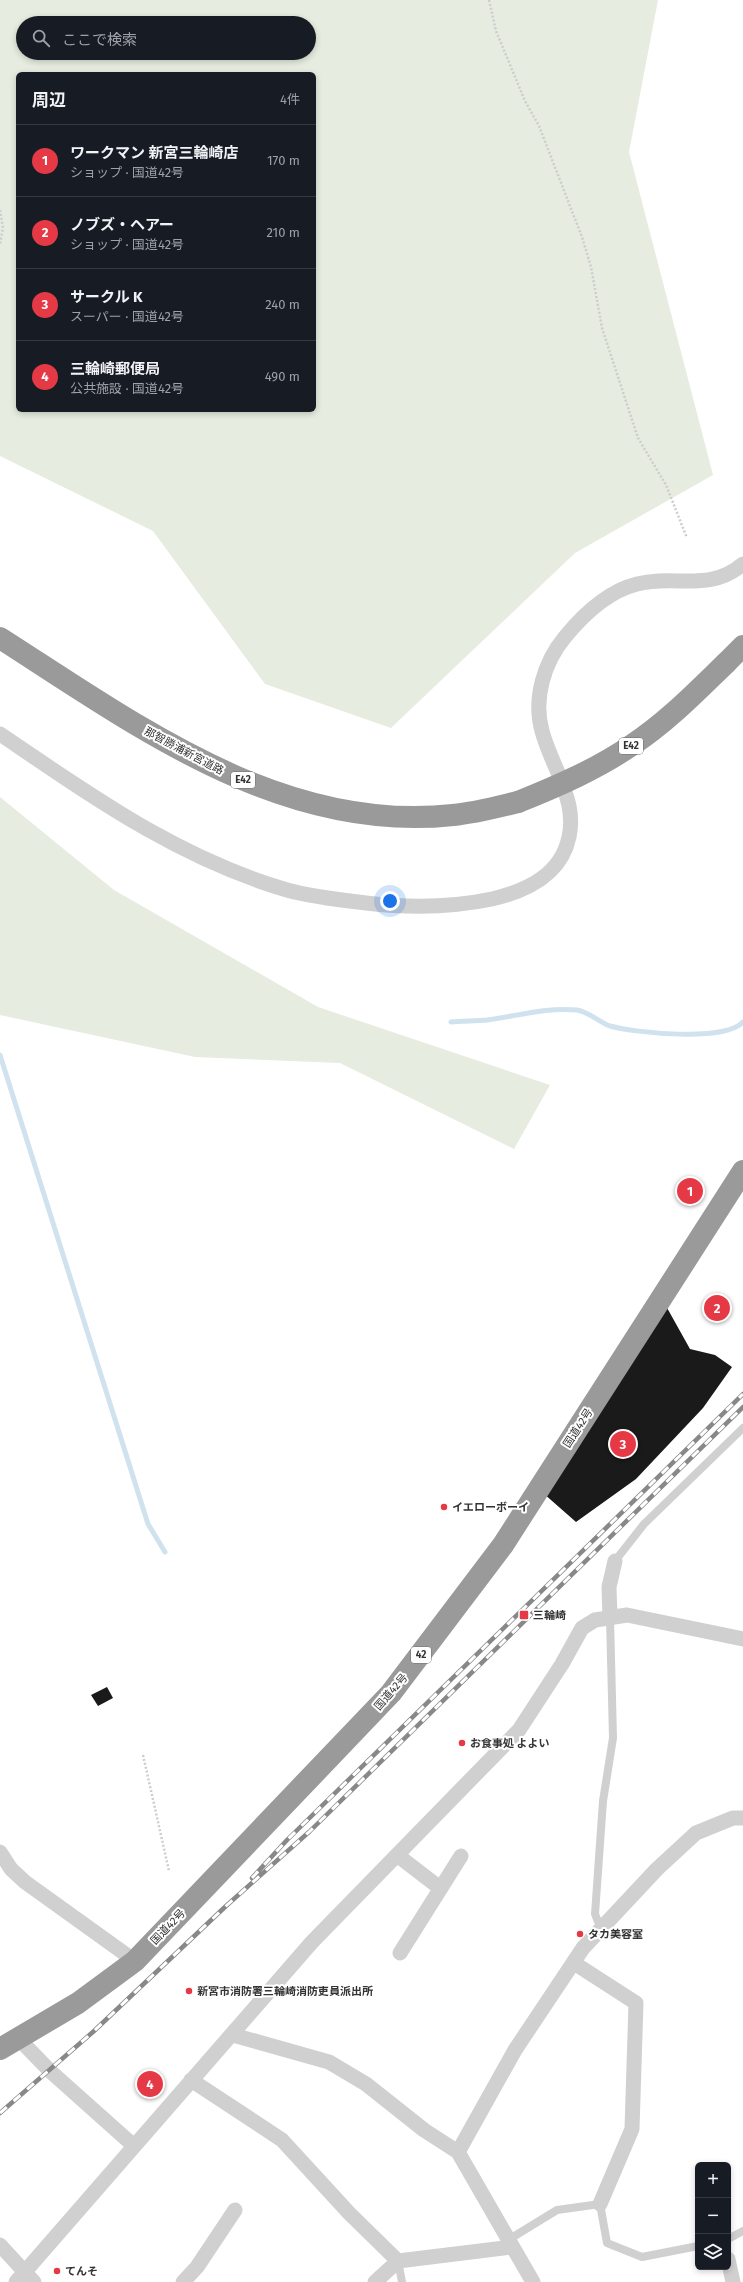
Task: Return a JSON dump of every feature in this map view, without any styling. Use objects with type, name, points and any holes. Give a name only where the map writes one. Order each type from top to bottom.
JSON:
[{"type":"highway","name":"那智勝浦新宮道路","points":[[0,638],[128,720],[185,753],[229,775],[306,802],[351,812],[415,817],[453,816],[518,802],[555,788],[593,769],[633,745],[682,706],[743,646]]},
{"type":"highway","name":"国道42号","points":[[0,2049],[78,2003],[135,1961],[391,1693],[458,1607],[503,1545],[743,1172]]},
{"type":"street","points":[[0,734],[129,821],[181,848],[246,876],[290,891],[344,900],[411,908],[450,906],[504,896],[533,885],[545,878],[565,853],[570,834],[571,806],[542,730],[539,707],[543,677],[551,657],[563,639],[594,607],[635,584],[662,580],[698,583],[716,580],[743,564]]},
{"type":"street","points":[[610,1618],[609,1587],[615,1561]]},
{"type":"street","points":[[0,2245],[25,2279],[134,2146],[312,1942],[519,1730],[562,1664],[582,1628],[595,1620],[627,1615],[743,1639]]},
{"type":"street","points":[[458,2152],[515,2050],[583,1948],[657,1869],[696,1833],[733,1818],[743,1818]]},
{"type":"street","points":[[0,1852],[10,1869],[25,1882],[135,1961]]},
{"type":"street","points":[[397,1855],[440,1888]]},
{"type":"street","points":[[400,1953],[461,1856]]},
{"type":"street","points":[[574,1963],[636,2003],[632,2129],[600,2204]]},
{"type":"street","points":[[233,2034],[329,2062],[366,2084],[424,2130],[458,2152],[533,2282]]},
{"type":"street","points":[[19,2039],[50,2071],[134,2146]]},
{"type":"street","points":[[191,2080],[282,2140],[349,2213],[398,2260]]},
{"type":"street","points":[[183,2282],[197,2266],[235,2210]]},
{"type":"street","points":[[375,2282],[398,2260],[510,2244]]},
{"type":"street","points":[[730,2270],[733,2282]]},
{"type":"lane","points":[[615,1561],[644,1524],[743,1428]]},
{"type":"lane","points":[[601,1929],[595,1914],[603,1801],[613,1738],[610,1618]]},
{"type":"lane","points":[[510,2244],[557,2210],[600,2204],[607,2243],[642,2257],[695,2247]]},
{"type":"lane","points":[[731,2237],[743,2231]]},
{"type":"lane","points":[[398,2260],[402,2282]]},
{"type":"path","points":[[489,0],[496,30],[525,101],[539,126],[582,237],[591,266],[602,328],[638,438],[666,486],[687,538]]},
{"type":"path","points":[[0,210],[3,228],[0,244]]},
{"type":"path","points":[[143,1755],[169,1871]]},
{"type":"shaded area","points":[[0,0],[658,0],[629,152],[713,475],[575,553],[391,728],[265,684],[153,531],[0,456]]},
{"type":"shaded area","points":[[0,797],[114,890],[318,1007],[550,1085],[514,1149],[340,1063],[195,1057],[0,1015]]},
{"type":"building","points":[[666,1306],[690,1349],[715,1355],[732,1367],[703,1408],[636,1479],[576,1522],[543,1493]]},
{"type":"building","points":[[107,1687],[113,1698],[98,1706],[91,1695]]},
{"type":"waterway","points":[[451,1022],[487,1020],[566,1009],[581,1011],[610,1026],[622,1029],[658,1033],[700,1034],[718,1032],[733,1028],[743,1022]]},
{"type":"waterway","points":[[0,1055],[148,1524],[165,1552]]},
{"type":"railway","points":[[252,1878],[287,1840],[743,1394]]},
{"type":"railway","points":[[0,2113],[94,2031],[226,1906],[309,1832],[743,1407]]},
{"type":"place","name":"ワークマン 新宮三輪崎店","points":[[690,1191]]},
{"type":"place","name":"ノブズ・ヘアー","points":[[717,1308]]},
{"type":"place","name":"サークル K","points":[[623,1444]]},
{"type":"place","name":"イエローボーイ","points":[[444,1507]]},
{"type":"place","name":"三輪崎","points":[[524,1615]]},
{"type":"place","name":"お食事処 よよい","points":[[462,1743]]},
{"type":"place","name":"タカ美容室","points":[[580,1934]]},
{"type":"place","name":"新宮市消防署三輪崎消防吏員派出所","points":[[189,1991]]},
{"type":"place","name":"三輪崎郵便局","points":[[150,2084]]},
{"type":"place","name":"てんそ","points":[[57,2271]]}]
